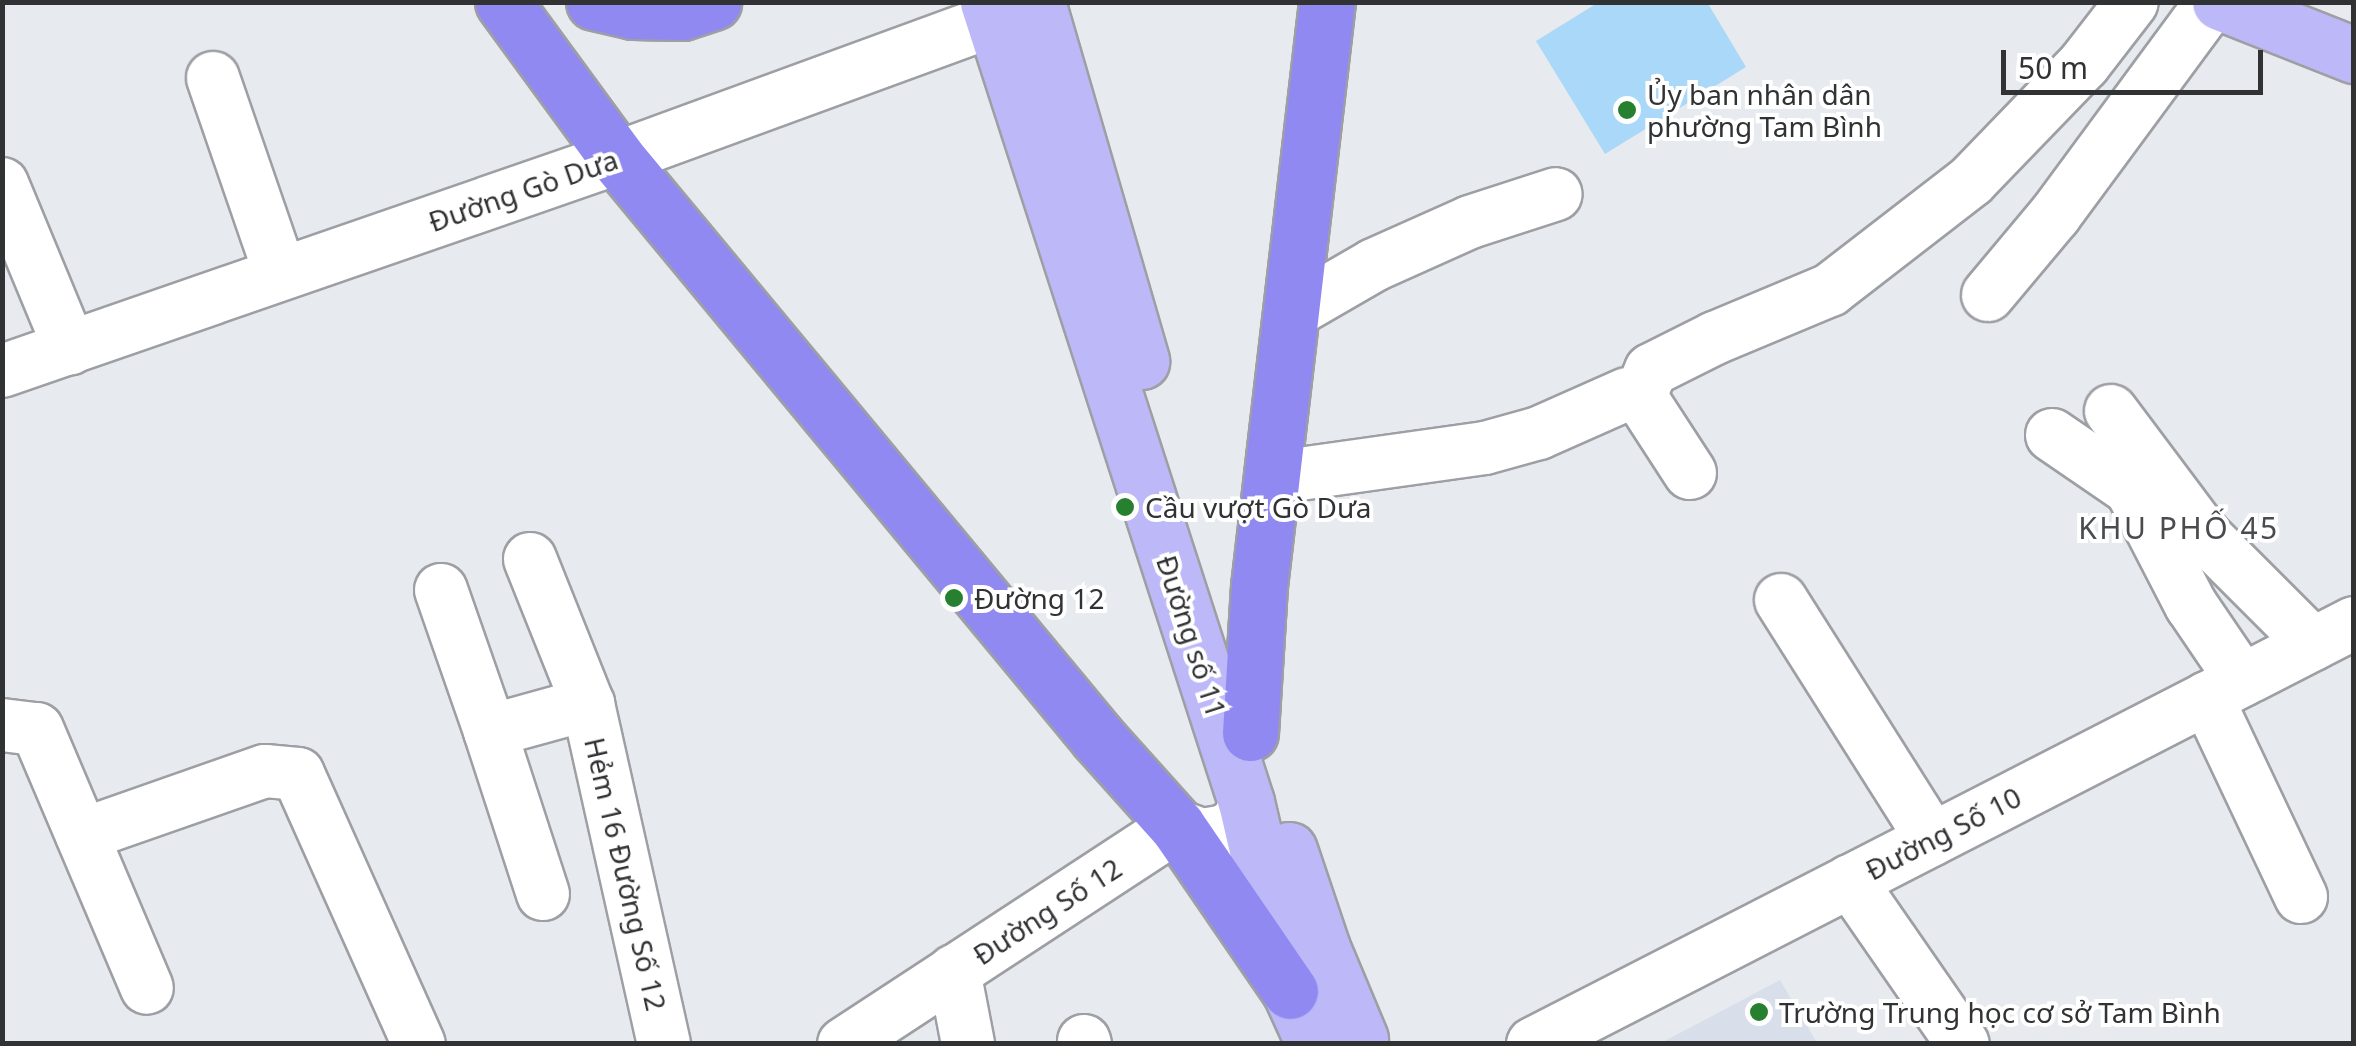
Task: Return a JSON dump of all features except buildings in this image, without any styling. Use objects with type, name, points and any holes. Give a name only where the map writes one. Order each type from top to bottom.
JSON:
[{"type":"highway","points":[[503,2],[617,158],[1098,738],[1177,826],[1290,990]]},
{"type":"highway","points":[[594,2],[633,10],[682,12],[712,2]]},
{"type":"highway","points":[[1250,733],[1271,478],[1327,2]]},
{"type":"main road","points":[[2220,2],[2354,55]]},
{"type":"main road","name":"Đường số 11","points":[[1019,6],[1250,733],[1354,1042]]},
{"type":"main road","name":"Đường số 11","points":[[1019,6],[1246,802],[1290,990],[1354,1042]]},
{"type":"street","points":[[1271,478],[1484,448],[1530,436],[1634,395],[1651,370],[1830,290],[1971,180],[2084,64],[2132,2]]},
{"type":"street","points":[[1988,294],[2055,216],[2212,2]]},
{"type":"street","name":"Đường Gò Dưa","points":[[2,371],[617,158],[1019,6]]},
{"type":"street","points":[[213,78],[280,273]]},
{"type":"street","points":[[2,184],[70,348]]},
{"type":"street","points":[[1291,313],[1422,243],[1470,222],[1556,194]]},
{"type":"street","points":[[1634,395],[1690,473]]},
{"type":"street","points":[[2111,411],[2204,535],[2333,634]]},
{"type":"street","points":[[2052,436],[2131,489],[2191,605],[2301,897]]},
{"type":"street","name":"Hẻm 16 Đường Số 12","points":[[530,559],[588,704],[664,1044]]},
{"type":"street","points":[[441,590],[543,894]]},
{"type":"street","points":[[1781,600],[1932,839]]},
{"type":"street","name":"Đường Số 10","points":[[1533,1044],[2333,634]]},
{"type":"street","name":"Hẻm 16 Đường Số 12","points":[[490,731],[588,704]]},
{"type":"street","points":[[2,726],[38,729],[147,988]]},
{"type":"street","points":[[82,835],[265,770],[298,774],[419,1044]]},
{"type":"street","points":[[1177,826],[1202,834],[1225,831],[1238,822],[1246,802]]},
{"type":"street","name":"Đường Số 12","points":[[844,1044],[1177,826]]},
{"type":"street","points":[[1850,881],[1963,1044]]},
{"type":"street","points":[[954,971],[968,1044]]},
{"type":"shaded area","name":"Trường Trung học cơ sở Tam Bình","points":[[1780,980],[1817,1043],[1661,1043]]},
{"type":"place","name":"Ủy ban nhân dân phường Tam Bình","points":[[1627,110]]},
{"type":"place","name":"Cầu vượt Gò Dưa","points":[[1125,507]]},
{"type":"place","name":"Đường 12","points":[[954,598]]},
{"type":"place","name":"Trường Trung học cơ sở Tam Bình","points":[[1759,1012]]},
{"type":"district","name":"KHU PHỐ 45","points":[[2179,528]]}]
